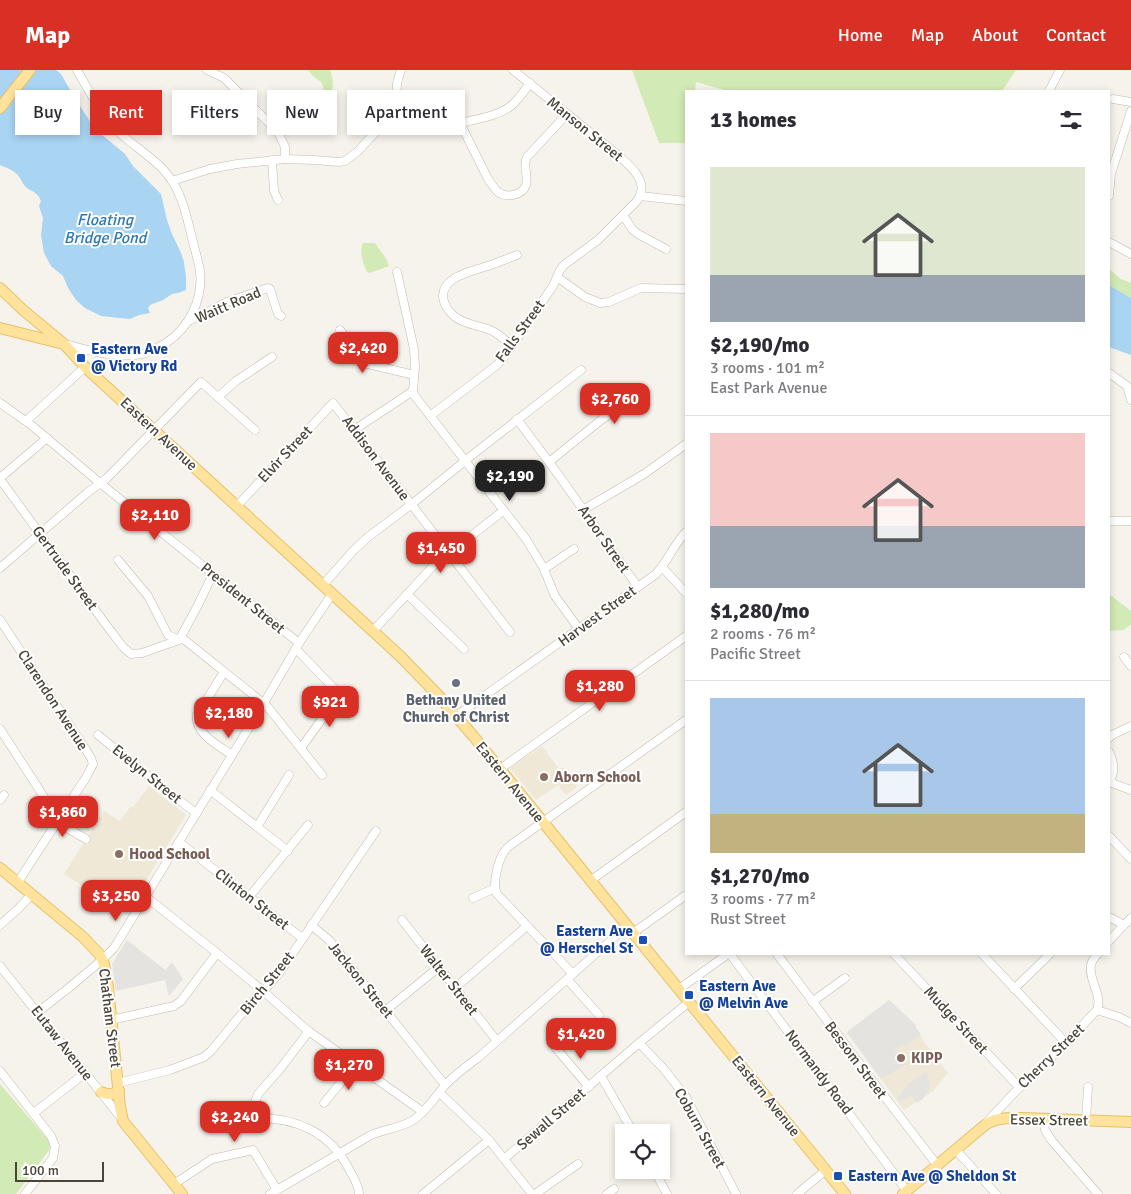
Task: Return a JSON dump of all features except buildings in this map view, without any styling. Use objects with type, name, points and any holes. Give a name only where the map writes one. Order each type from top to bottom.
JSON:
[{"type":"main road","points":[[0,108],[30,70]]},
{"type":"main road","name":"Eastern Avenue","points":[[0,288],[64,344],[85,367],[373,631],[419,676],[456,716],[500,769],[845,1194]]},
{"type":"main road","points":[[0,328],[64,344]]},
{"type":"main road","name":"Chatham Street","points":[[0,868],[82,937],[100,955],[108,987],[123,1121]]},
{"type":"main road","points":[[100,1092],[107,1095],[114,1094],[118,1087]]},
{"type":"main road","name":"Essex Street","points":[[905,1192],[989,1122],[1001,1119],[1024,1118],[1131,1122]]},
{"type":"main road","points":[[123,1121],[182,1194]]},
{"type":"street","points":[[64,344],[121,355],[143,354],[152,351],[171,339],[185,325],[195,307],[200,285],[200,272],[185,212],[172,181],[155,162],[109,122],[77,70]]},
{"type":"street","points":[[207,70],[224,78],[278,132],[285,147],[285,159]]},
{"type":"street","points":[[172,181],[228,165],[285,159],[339,162],[350,158],[390,117],[396,104],[397,83],[401,70]]},
{"type":"street","name":"Manson Street","points":[[513,70],[618,155],[634,171],[641,182],[642,193],[640,196]]},
{"type":"street","points":[[1050,90],[1060,70]]},
{"type":"street","points":[[465,122],[507,109],[530,84]]},
{"type":"street","points":[[1113,99],[1131,102]]},
{"type":"street","points":[[1110,179],[1131,111]]},
{"type":"street","points":[[465,133],[493,187],[498,192],[510,195],[523,188],[526,182],[524,166],[527,157],[567,114]]},
{"type":"street","points":[[272,160],[274,192],[278,200]]},
{"type":"street","points":[[640,196],[683,201]]},
{"type":"street","name":"Falls Street","points":[[430,416],[497,365],[512,346],[564,265],[592,245],[640,196]]},
{"type":"street","points":[[623,214],[632,229],[638,234],[666,249]]},
{"type":"street","points":[[1110,243],[1131,254]]},
{"type":"street","points":[[512,346],[490,329],[466,323],[455,317],[444,304],[443,293],[445,286],[460,275],[517,256]]},
{"type":"street","points":[[397,272],[414,349],[412,391],[414,395],[526,539],[544,569],[555,596],[579,629]]},
{"type":"street","points":[[557,277],[585,297],[600,303],[609,302],[641,288],[685,289]]},
{"type":"street","name":"Waitt Road","points":[[187,322],[227,302],[268,288],[270,289],[278,314],[281,316]]},
{"type":"street","points":[[340,330],[364,363],[414,375]]},
{"type":"street","points":[[218,397],[236,381],[272,357]]},
{"type":"street","points":[[26,421],[85,367]]},
{"type":"street","points":[[323,586],[361,544],[581,370]]},
{"type":"street","points":[[1110,374],[1129,387],[1131,400]]},
{"type":"street","points":[[0,568],[107,478],[200,382],[255,430]]},
{"type":"street","points":[[354,430],[412,391]]},
{"type":"street","points":[[549,462],[601,420],[611,415],[630,400]]},
{"type":"street","name":"President Street","points":[[0,403],[48,438],[297,646],[350,705]]},
{"type":"street","name":"Addison Avenue","points":[[333,403],[510,632]]},
{"type":"street","name":"Elvir Street","points":[[237,506],[333,403]]},
{"type":"street","name":"Arbor Street","points":[[517,419],[638,587]]},
{"type":"street","points":[[0,479],[48,438]]},
{"type":"street","points":[[583,510],[644,474],[685,445]]},
{"type":"street","name":"Gertrude Street","points":[[0,479],[68,574],[127,651],[133,654],[142,653],[180,638]]},
{"type":"street","points":[[373,631],[435,564],[503,511]]},
{"type":"street","points":[[1110,520],[1131,521]]},
{"type":"street","name":"Harvest Street","points":[[456,716],[656,574],[685,533]]},
{"type":"street","points":[[544,569],[574,549]]},
{"type":"street","points":[[118,560],[148,596],[168,635],[180,638],[264,703],[322,775]]},
{"type":"street","points":[[662,567],[685,592]]},
{"type":"street","points":[[180,638],[213,574]]},
{"type":"street","points":[[37,1013],[114,948],[297,646],[332,594]]},
{"type":"street","points":[[407,594],[464,649]]},
{"type":"street","name":"Clarendon Avenue","points":[[0,620],[93,762],[92,768],[18,882]]},
{"type":"street","points":[[500,769],[685,637]]},
{"type":"street","points":[[1124,657],[1131,666]]},
{"type":"street","points":[[224,672],[197,715],[197,724],[211,740],[232,755]]},
{"type":"street","points":[[301,748],[340,694]]},
{"type":"street","points":[[599,1015],[570,977],[497,894],[494,888],[500,861],[507,848],[685,721]]},
{"type":"street","points":[[1110,736],[1131,726]]},
{"type":"street","points":[[0,729],[62,824],[86,839]]},
{"type":"street","name":"Evelyn Street","points":[[98,734],[196,813]]},
{"type":"street","points":[[1110,754],[1114,767],[1110,780]]},
{"type":"street","points":[[257,827],[289,775]]},
{"type":"street","points":[[1110,782],[1131,790]]},
{"type":"street","points":[[210,790],[288,851]]},
{"type":"street","points":[[590,881],[685,813]]},
{"type":"street","points":[[248,897],[308,826]]},
{"type":"street","name":"Birch Street","points":[[118,1087],[170,1070],[204,1056],[211,1051],[258,994],[280,972],[376,831]]},
{"type":"street","points":[[1110,837],[1131,859]]},
{"type":"street","name":"Clinton Street","points":[[179,842],[302,938]]},
{"type":"street","points":[[473,898],[494,888]]},
{"type":"street","points":[[0,925],[32,894]]},
{"type":"street","points":[[145,896],[218,953],[309,1031],[423,1112]]},
{"type":"street","points":[[174,1184],[212,1159],[253,1150],[274,1192],[377,1132],[410,1122],[423,1112],[445,1086],[570,977],[630,930],[685,896]]},
{"type":"street","points":[[1110,918],[1124,925]]},
{"type":"street","points":[[1110,940],[1131,918]]},
{"type":"street","name":"Walter Street","points":[[402,920],[497,1041]]},
{"type":"street","name":"Jackson Street","points":[[311,925],[329,940],[445,1086]]},
{"type":"street","points":[[455,988],[527,926]]},
{"type":"street","points":[[112,1020],[174,1006],[181,1001],[218,953]]},
{"type":"street","points":[[679,989],[728,955]]},
{"type":"street","name":"Normandy Road","points":[[730,955],[905,1192]]},
{"type":"street","name":"Bessom Street","points":[[778,955],[937,1166]]},
{"type":"street","name":"Mudge Street","points":[[895,955],[1019,1087]]},
{"type":"street","points":[[983,955],[1066,1043]]},
{"type":"street","points":[[1014,989],[1049,955]]},
{"type":"street","points":[[1097,955],[1093,960],[1091,971],[1099,1003],[1097,1010]]},
{"type":"street","name":"Eutaw Avenue","points":[[0,966],[123,1121]]},
{"type":"street","points":[[385,1011],[438,967]]},
{"type":"street","points":[[812,1002],[844,978]]},
{"type":"street","name":"Sewall Street","points":[[504,1159],[689,1002]]},
{"type":"street","name":"Cherry Street","points":[[980,1128],[1097,1010],[1131,1023]]},
{"type":"street","points":[[255,1118],[255,1102],[258,1094],[309,1031]]},
{"type":"street","name":"Coburn Street","points":[[639,1043],[663,1068],[686,1097],[736,1194]]},
{"type":"street","points":[[555,1047],[588,1087]]},
{"type":"street","points":[[324,1104],[356,1064]]},
{"type":"street","points":[[0,1071],[54,1141],[53,1158],[25,1194]]},
{"type":"street","points":[[34,1113],[85,1073]]},
{"type":"street","points":[[601,1076],[628,1124]]},
{"type":"street","points":[[1086,1120],[1088,1087]]},
{"type":"street","points":[[440,1093],[489,1140],[534,1194],[578,1164]]},
{"type":"street","points":[[208,1123],[268,1118],[285,1120],[305,1127],[333,1145],[340,1153],[359,1194]]},
{"type":"street","points":[[1043,1119],[1045,1130],[1052,1141],[1098,1194]]},
{"type":"street","points":[[423,1194],[489,1140]]},
{"type":"street","points":[[956,1150],[996,1194]]},
{"type":"street","points":[[797,1194],[826,1170]]},
{"type":"street","points":[[659,1179],[667,1194]]},
{"type":"shaded area","name":"Aborn School","points":[[542,746],[559,769],[563,767],[577,787],[566,795],[558,785],[536,800],[510,768]]},
{"type":"shaded area","name":"Hood School","points":[[149,786],[186,815],[126,913],[64,874],[104,811],[120,821]]},
{"type":"shaded area","points":[[127,940],[165,970],[172,962],[183,979],[169,996],[165,980],[116,991],[112,964]]},
{"type":"shaded area","points":[[889,1000],[916,1025],[921,1034],[905,1046],[902,1044],[896,1048],[895,1050],[906,1064],[881,1079],[847,1032]]},
{"type":"shaded area","name":"KIPP","points":[[912,1021],[925,1043],[948,1073],[933,1091],[904,1110],[847,1033]]},
{"type":"shaded area","points":[[927,1071],[930,1088],[923,1099],[917,1103],[911,1095],[899,1102],[896,1098],[907,1087],[906,1085]]},
{"type":"green space","points":[[308,70],[330,70],[332,90],[324,90],[322,83]]},
{"type":"green space","points":[[632,70],[1016,70],[1003,90],[724,90],[696,82],[695,90],[685,90],[685,143],[659,143]]},
{"type":"green space","points":[[363,243],[375,243],[389,266],[370,273],[367,272],[361,254]]},
{"type":"green space","points":[[1110,270],[1121,279],[1131,283],[1131,298],[1110,286]]},
{"type":"green space","points":[[1110,595],[1131,611],[1131,624],[1124,630],[1110,631]]},
{"type":"green space","points":[[0,1084],[49,1141],[50,1149],[16,1194],[0,1194]]},
{"type":"water","name":"Floating Bridge Pond","points":[[0,70],[56,70],[61,74],[70,90],[15,90],[15,135],[80,135],[80,106],[90,121],[90,135],[102,135],[125,154],[133,166],[161,194],[167,220],[184,262],[186,290],[172,294],[150,305],[148,308],[150,313],[130,319],[101,316],[85,308],[76,300],[63,276],[51,266],[44,253],[41,235],[43,218],[39,206],[40,198],[26,187],[16,173],[0,165]]},
{"type":"water","points":[[1110,286],[1131,298],[1131,355],[1110,347]]},
{"type":"place","name":"Eastern Ave @ Victory Rd","points":[[81,358]]},
{"type":"place","name":"Bethany United Church of Christ","points":[[456,683]]},
{"type":"place","name":"Aborn School","points":[[544,777]]},
{"type":"place","name":"Hood School","points":[[119,854]]},
{"type":"place","name":"Eastern Ave @ Herschel St","points":[[643,940]]},
{"type":"place","name":"Eastern Ave @ Melvin Ave","points":[[689,995]]},
{"type":"place","name":"KIPP","points":[[901,1058]]},
{"type":"place","name":"Eastern Ave @ Sheldon St","points":[[838,1176]]}]
